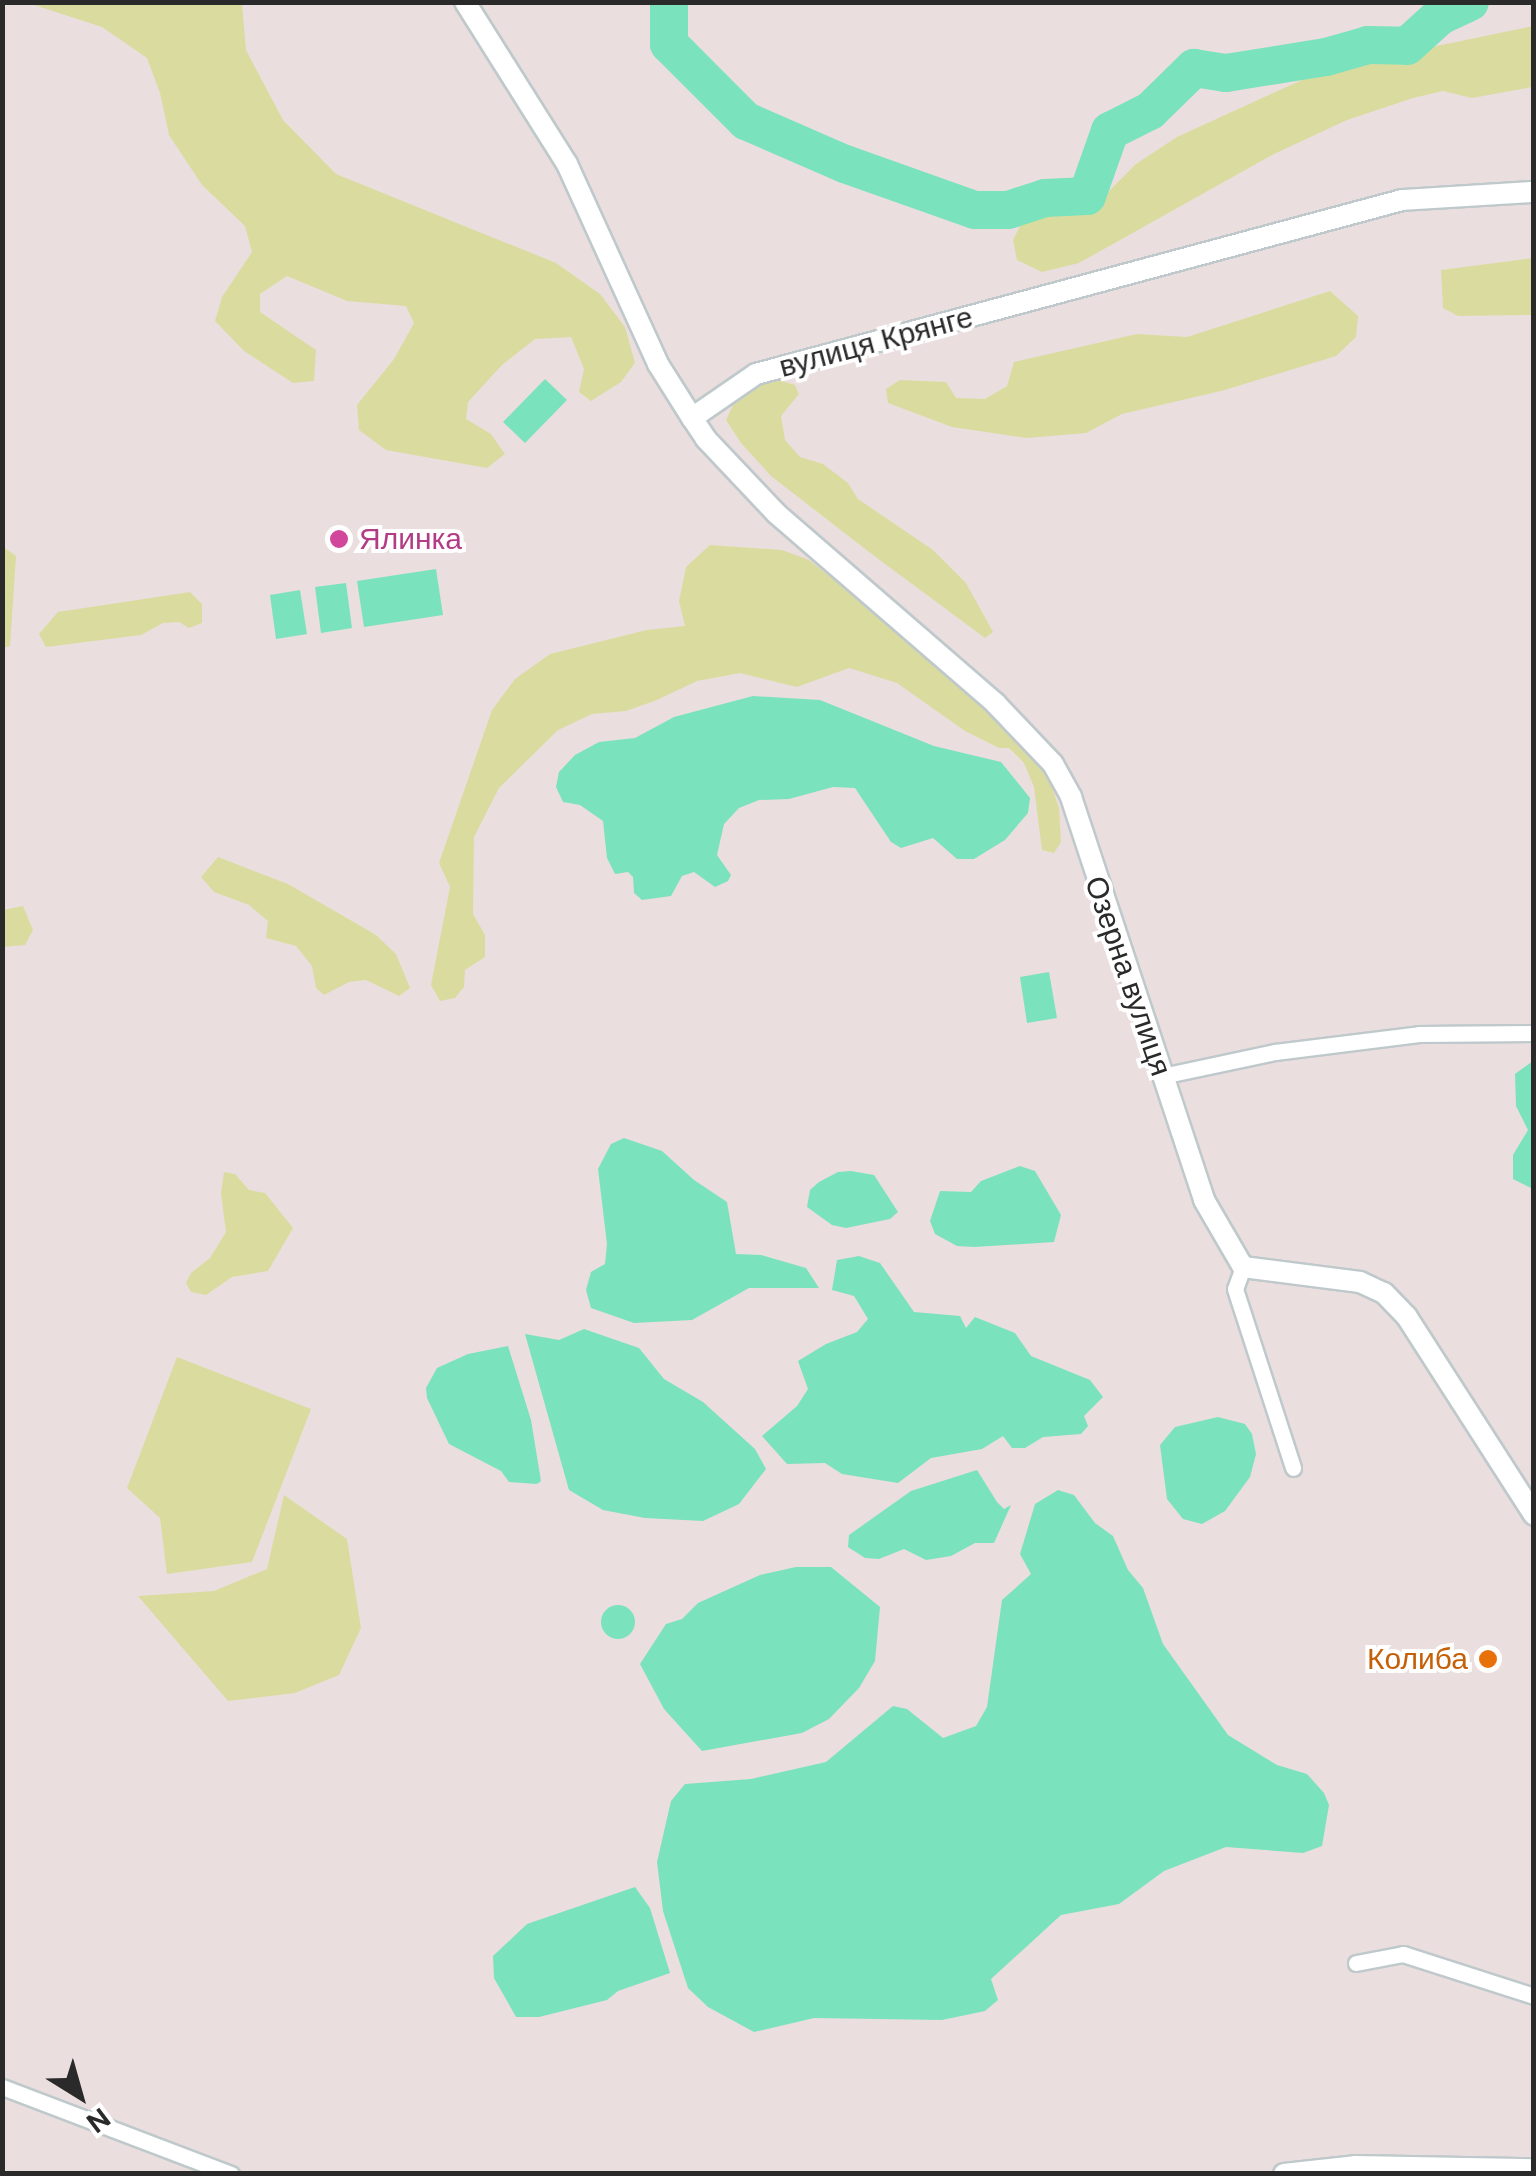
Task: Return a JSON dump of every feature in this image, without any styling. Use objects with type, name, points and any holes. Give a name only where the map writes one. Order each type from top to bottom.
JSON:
[{"type":"street","points":[[465,2],[567,164],[658,364],[692,418]]},
{"type":"street","name":"вулиця Крянге","points":[[692,418],[756,374],[1402,200],[1534,192]]},
{"type":"street","name":"Озерна вулиця","points":[[692,418],[706,439],[777,514],[995,703],[1052,764],[1070,797],[1204,1200],[1244,1267]]},
{"type":"street","points":[[1162,1076],[1274,1052],[1420,1034],[1534,1034]]},
{"type":"street","points":[[1293,1468],[1235,1289],[1244,1267],[1360,1282],[1384,1293],[1408,1317],[1534,1515]]},
{"type":"street","points":[[1356,1963],[1403,1954],[1534,1996]]},
{"type":"street","points":[[2,2087],[231,2174]]},
{"type":"street","points":[[1284,2174],[1355,2166],[1534,2170]]},
{"type":"shaded area","points":[[28,3],[242,3],[246,50],[283,120],[336,174],[556,263],[600,294],[625,327],[635,363],[621,382],[591,401],[579,392],[584,369],[571,337],[535,339],[502,365],[468,402],[466,419],[491,434],[505,454],[487,468],[386,450],[359,430],[357,405],[394,359],[414,323],[406,306],[347,301],[287,276],[260,294],[260,312],[316,350],[314,381],[293,383],[244,351],[215,321],[222,297],[252,252],[245,226],[202,185],[169,135],[147,58],[102,27]]},
{"type":"shaded area","points":[[1533,26],[1533,87],[1472,98],[1443,91],[1347,120],[1274,154],[1079,263],[1042,272],[1017,260],[1013,240],[1022,222],[1060,214],[1105,195],[1136,164],[1177,137],[1304,79],[1374,59]]},
{"type":"shaded area","points":[[1533,258],[1533,315],[1458,316],[1443,308],[1441,270]]},
{"type":"shaded area","points":[[1330,291],[1358,316],[1356,337],[1336,356],[1225,390],[1122,414],[1086,433],[1027,438],[952,427],[888,403],[886,389],[900,380],[946,382],[956,398],[985,399],[1007,386],[1014,362],[1137,334],[1187,337]]},
{"type":"shaded area","points":[[545,379],[567,400],[525,443],[503,422]]},
{"type":"shaded area","points":[[779,380],[795,385],[799,394],[781,416],[785,440],[800,457],[823,464],[848,483],[858,499],[933,550],[966,583],[993,632],[985,638],[873,555],[771,476],[741,443],[726,420],[736,399],[754,384]]},
{"type":"shaded area","points":[[710,545],[782,550],[809,560],[947,669],[1022,740],[1047,773],[1059,808],[1061,842],[1054,853],[1042,850],[1034,787],[1024,763],[1009,748],[999,748],[965,731],[897,683],[849,668],[797,687],[740,673],[697,681],[626,711],[592,714],[558,730],[499,788],[474,837],[473,914],[485,935],[485,957],[465,970],[464,987],[455,998],[440,1001],[431,985],[450,887],[439,863],[492,710],[515,679],[550,654],[647,630],[685,626],[679,601],[686,567]]},
{"type":"shaded area","points":[[2,546],[16,556],[10,646],[3,648]]},
{"type":"shaded area","points":[[436,569],[443,615],[364,627],[357,581]]},
{"type":"shaded area","points":[[346,583],[352,628],[321,633],[315,587]]},
{"type":"shaded area","points":[[300,590],[307,634],[276,639],[270,595]]},
{"type":"shaded area","points":[[190,592],[202,604],[202,623],[189,628],[179,622],[163,623],[141,635],[46,647],[39,634],[58,612]]},
{"type":"shaded area","points":[[753,696],[820,700],[934,746],[1001,762],[1030,798],[1028,813],[1005,840],[974,859],[957,859],[933,838],[901,848],[891,842],[855,788],[833,787],[789,799],[759,800],[739,808],[724,824],[717,855],[731,875],[728,881],[715,887],[694,872],[682,876],[671,896],[642,900],[634,893],[633,877],[628,872],[615,874],[607,858],[603,821],[580,805],[563,802],[556,787],[559,772],[575,755],[599,742],[635,738],[674,717]]},
{"type":"shaded area","points":[[218,857],[288,884],[376,935],[396,954],[410,988],[399,996],[366,980],[349,982],[324,995],[316,988],[312,966],[296,946],[266,938],[268,921],[249,905],[214,892],[201,877]]},
{"type":"shaded area","points":[[23,906],[33,930],[25,945],[3,947],[3,910]]},
{"type":"shaded area","points":[[1049,972],[1057,1018],[1027,1023],[1020,977]]},
{"type":"shaded area","points":[[1533,1061],[1533,1189],[1513,1179],[1513,1155],[1528,1130],[1516,1106],[1515,1074]]},
{"type":"shaded area","points":[[624,1138],[662,1151],[694,1180],[727,1202],[736,1254],[761,1255],[806,1268],[819,1288],[749,1288],[692,1320],[634,1323],[591,1308],[586,1290],[591,1272],[605,1264],[607,1244],[598,1169],[611,1144]]},
{"type":"shaded area","points":[[1020,1166],[1035,1171],[1061,1215],[1054,1242],[957,1246],[935,1234],[930,1221],[940,1191],[971,1192],[981,1181]]},
{"type":"shaded area","points":[[224,1172],[235,1174],[249,1190],[265,1193],[293,1228],[268,1271],[232,1277],[206,1295],[191,1292],[186,1283],[191,1273],[210,1258],[226,1232],[221,1193]]},
{"type":"shaded area","points":[[838,1172],[874,1175],[898,1212],[890,1219],[846,1228],[832,1225],[807,1207],[810,1190],[819,1182]]},
{"type":"shaded area","points":[[859,1256],[880,1263],[914,1312],[960,1316],[966,1328],[975,1317],[1015,1333],[1031,1356],[1090,1380],[1103,1397],[1084,1416],[1088,1426],[1081,1434],[1043,1437],[1025,1448],[1012,1448],[1003,1436],[982,1449],[931,1458],[898,1483],[842,1474],[825,1463],[787,1464],[762,1436],[797,1406],[808,1389],[798,1361],[857,1332],[868,1319],[854,1296],[832,1290],[837,1260]]},
{"type":"shaded area","points":[[584,1329],[639,1348],[664,1379],[703,1402],[755,1449],[766,1469],[739,1504],[703,1521],[645,1518],[603,1510],[569,1490],[525,1334],[559,1340]]},
{"type":"shaded area","points":[[508,1346],[531,1420],[541,1481],[537,1484],[509,1482],[501,1471],[449,1444],[427,1398],[426,1388],[437,1368],[468,1354]]},
{"type":"shaded area","points":[[177,1357],[311,1409],[252,1562],[167,1574],[160,1518],[127,1488]]},
{"type":"shaded area","points":[[1218,1417],[1245,1424],[1252,1434],[1256,1454],[1250,1477],[1225,1511],[1202,1524],[1183,1519],[1167,1499],[1160,1445],[1175,1427]]},
{"type":"shaded area","points":[[977,1470],[997,1502],[1004,1509],[1011,1505],[994,1543],[975,1543],[951,1556],[926,1560],[904,1549],[879,1559],[865,1558],[848,1547],[849,1535],[911,1491]]},
{"type":"shaded area","points":[[1058,1490],[1074,1495],[1095,1523],[1113,1536],[1128,1570],[1143,1588],[1163,1644],[1228,1735],[1277,1765],[1307,1774],[1324,1793],[1329,1805],[1322,1846],[1303,1853],[1226,1847],[1164,1871],[1119,1904],[1061,1915],[991,1979],[998,2000],[985,2011],[942,2020],[814,2018],[754,2032],[708,2007],[688,1988],[663,1911],[657,1862],[671,1801],[685,1784],[751,1779],[826,1762],[893,1706],[907,1709],[943,1738],[976,1726],[987,1707],[1002,1600],[1031,1574],[1020,1554],[1035,1504]]},
{"type":"shaded area","points":[[284,1495],[347,1539],[361,1628],[339,1675],[295,1693],[228,1701],[138,1596],[214,1591],[267,1569]]},
{"type":"shaded area","points":[[796,1567],[831,1567],[880,1607],[875,1661],[859,1688],[829,1719],[802,1733],[702,1751],[664,1709],[640,1664],[666,1624],[682,1619],[698,1603],[760,1575]]},
{"type":"shaded area","points":[[618,1605],[630,1610],[635,1622],[630,1634],[618,1639],[606,1634],[601,1622],[606,1610]]},
{"type":"shaded area","points":[[635,1887],[650,1908],[670,1973],[618,1991],[607,2000],[539,2017],[516,2017],[494,1978],[493,1956],[527,1924]]},
{"type":"waterway","points":[[669,2],[669,44],[746,121],[845,164],[975,210],[1008,210],[1045,198],[1087,196],[1110,131],[1150,111],[1194,68],[1226,73],[1326,57],[1368,45],[1407,46],[1440,16],[1470,2]]},
{"type":"place","name":"Ялинка","points":[[339,539]]},
{"type":"place","name":"Колиба","points":[[1488,1659]]}]
